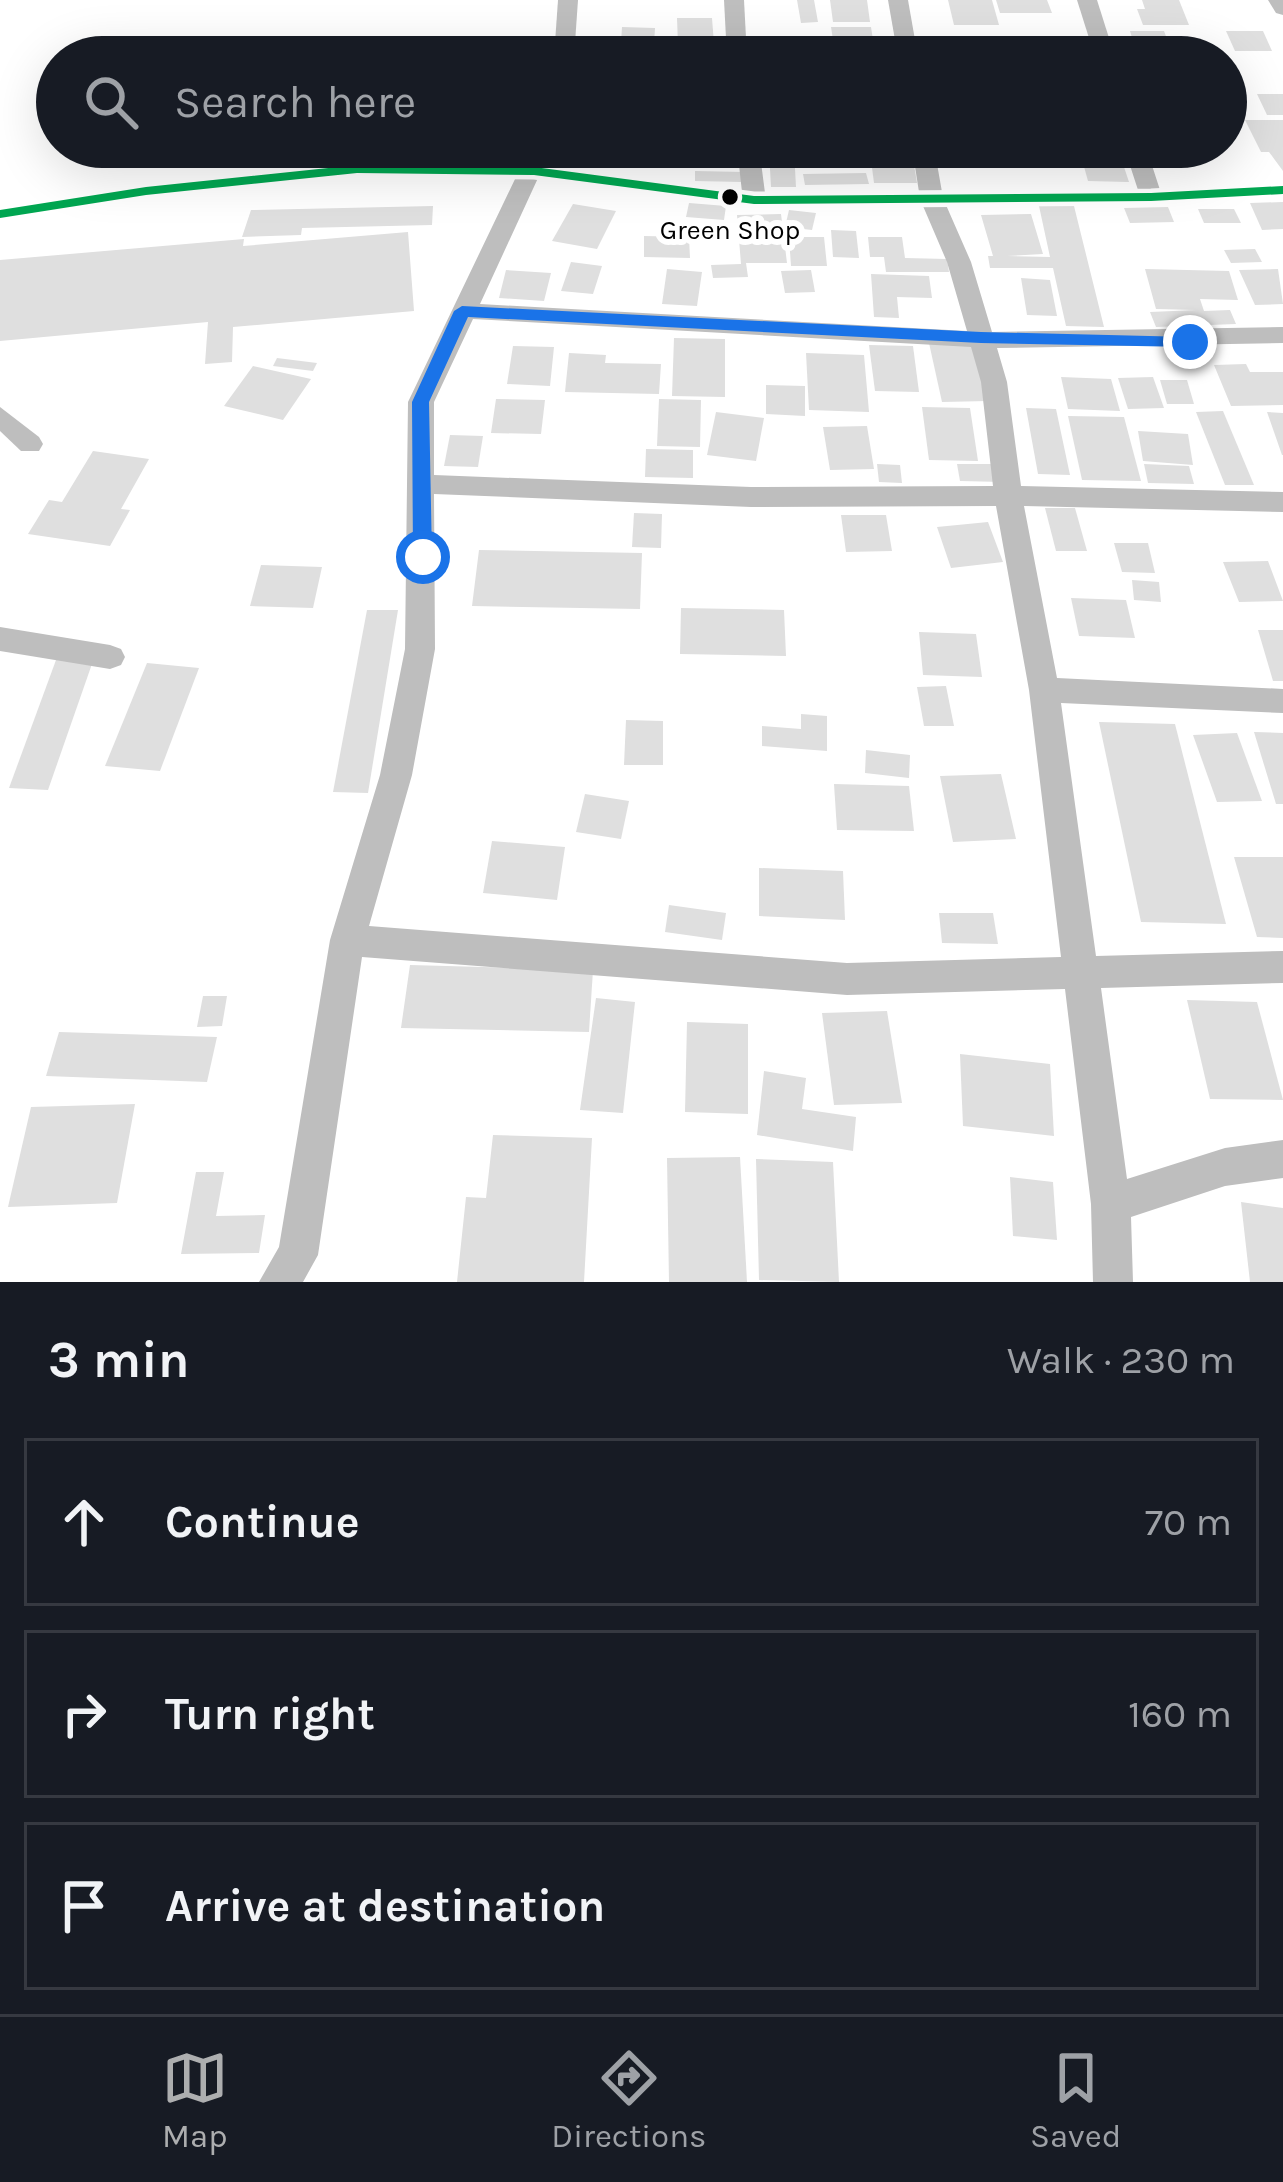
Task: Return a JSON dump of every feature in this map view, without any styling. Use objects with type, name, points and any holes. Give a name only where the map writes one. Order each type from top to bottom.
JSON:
[{"type":"street","points":[[565,36],[568,0]]},
{"type":"street","points":[[734,0],[736,36]]},
{"type":"street","points":[[898,0],[904,36]]},
{"type":"street","points":[[1087,0],[1099,36]]},
{"type":"street","points":[[1278,0],[1283,8]]},
{"type":"street","points":[[0,214],[146,191],[375,168]]},
{"type":"street","points":[[279,1282],[298,1255],[346,940],[396,775],[420,649],[421,402],[534,168]]},
{"type":"street","points":[[585,168],[754,200],[1151,197],[1283,190]]},
{"type":"street","points":[[750,168],[754,200]]},
{"type":"street","points":[[927,168],[932,200],[959,262],[994,382],[1044,690],[1111,1204],[1113,1282]]},
{"type":"street","points":[[1142,168],[1151,197]]},
{"type":"street","points":[[462,311],[981,338],[1190,342],[1283,335]]},
{"type":"street","points":[[0,416],[31,444]]},
{"type":"street","points":[[418,484],[751,497],[1283,502]]},
{"type":"street","points":[[0,639],[110,657]]},
{"type":"street","points":[[1044,690],[1283,701]]},
{"type":"street","points":[[346,940],[848,980],[1283,967]]},
{"type":"street","points":[[1111,1204],[1225,1167],[1283,1159]]},
{"type":"building","points":[[797,0],[814,0],[818,22],[801,23]]},
{"type":"building","points":[[830,0],[867,0],[870,22],[833,22]]},
{"type":"building","points":[[948,0],[992,0],[999,25],[954,25]]},
{"type":"building","points":[[996,0],[1047,0],[1052,13],[1000,13]]},
{"type":"building","points":[[1142,0],[1179,0],[1189,25],[1143,25],[1137,9],[1145,9]]},
{"type":"building","points":[[677,18],[712,18],[713,36],[678,36]]},
{"type":"building","points":[[622,27],[655,28],[654,36],[621,36]]},
{"type":"building","points":[[831,27],[871,27],[872,36],[832,36]]},
{"type":"building","points":[[1130,31],[1164,31],[1166,36],[1132,36]]},
{"type":"building","points":[[1226,31],[1263,31],[1272,51],[1247,51],[1247,36],[1228,36]]},
{"type":"building","points":[[1257,94],[1283,94],[1283,115],[1267,115]]},
{"type":"building","points":[[1247,120],[1283,120],[1283,171],[1269,152],[1261,152]]},
{"type":"building","points":[[770,168],[795,168],[796,187],[771,187]]},
{"type":"building","points":[[872,168],[914,168],[917,183],[874,183]]},
{"type":"building","points":[[1084,168],[1124,168],[1129,182],[1088,181]]},
{"type":"building","points":[[695,171],[744,172],[744,182],[695,181]]},
{"type":"building","points":[[866,173],[869,184],[805,185],[803,174]]},
{"type":"building","points":[[1283,202],[1283,229],[1262,230],[1250,203]]},
{"type":"building","points":[[689,203],[726,206],[724,220],[686,217]]},
{"type":"building","points":[[573,204],[616,211],[597,249],[552,241]]},
{"type":"building","points":[[433,206],[432,225],[302,228],[301,235],[242,237],[251,210]]},
{"type":"building","points":[[1039,206],[1074,206],[1104,327],[1066,326],[1053,268],[990,268],[988,256],[993,256],[981,215],[1031,214],[1043,254],[1007,256],[1050,257]]},
{"type":"building","points":[[1168,207],[1174,222],[1130,223],[1124,208]]},
{"type":"building","points":[[1198,209],[1234,209],[1241,223],[1204,223]]},
{"type":"building","points":[[789,210],[816,213],[812,230],[785,227]]},
{"type":"building","points":[[781,214],[787,263],[746,263],[748,277],[713,278],[711,265],[741,264],[737,215]]},
{"type":"building","points":[[831,230],[856,231],[859,258],[833,257]]},
{"type":"building","points":[[408,232],[414,311],[233,327],[232,362],[205,364],[208,322],[0,341],[0,260],[244,239],[243,246]]},
{"type":"building","points":[[644,236],[689,237],[690,258],[644,257]]},
{"type":"building","points":[[789,237],[824,237],[827,266],[791,266]]},
{"type":"building","points":[[868,237],[902,237],[905,258],[947,259],[949,272],[886,272],[884,257],[870,257]]},
{"type":"building","points":[[1255,249],[1262,262],[1231,263],[1224,250]]},
{"type":"building","points":[[571,262],[602,266],[593,294],[561,291]]},
{"type":"building","points":[[667,269],[702,272],[697,306],[662,304]]},
{"type":"building","points":[[1145,269],[1229,271],[1238,300],[1200,299],[1204,311],[1230,310],[1236,324],[1156,327],[1150,312],[1197,310],[1156,309]]},
{"type":"building","points":[[1278,269],[1283,304],[1255,305],[1239,270]]},
{"type":"building","points":[[506,270],[551,273],[544,301],[499,298]]},
{"type":"building","points":[[811,270],[815,292],[785,293],[781,271]]},
{"type":"building","points":[[871,274],[929,276],[932,298],[897,297],[899,318],[874,317]]},
{"type":"building","points":[[1021,278],[1050,280],[1057,316],[1027,315]]},
{"type":"building","points":[[674,338],[725,339],[725,397],[672,396]]},
{"type":"building","points":[[973,342],[988,401],[942,402],[929,343]]},
{"type":"building","points":[[869,345],[913,346],[919,392],[875,391]]},
{"type":"building","points":[[513,346],[554,347],[550,386],[507,384]]},
{"type":"building","points":[[569,353],[606,355],[605,363],[661,364],[659,394],[565,392]]},
{"type":"building","points":[[806,353],[864,355],[869,412],[809,410]]},
{"type":"building","points":[[277,358],[317,363],[313,371],[273,366]]},
{"type":"building","points":[[1246,364],[1250,372],[1283,372],[1283,405],[1231,406],[1214,365]]},
{"type":"building","points":[[253,366],[311,379],[283,420],[224,406]]},
{"type":"building","points":[[1061,377],[1111,379],[1120,411],[1068,409]]},
{"type":"building","points":[[1153,377],[1164,408],[1128,409],[1118,378]]},
{"type":"building","points":[[1160,380],[1187,380],[1194,404],[1167,404]]},
{"type":"building","points":[[766,385],[805,386],[805,416],[766,414]]},
{"type":"building","points":[[496,399],[545,400],[541,434],[491,433]]},
{"type":"building","points":[[659,399],[701,400],[700,447],[657,446]]},
{"type":"building","points":[[922,407],[970,408],[978,461],[929,460]]},
{"type":"building","points":[[1026,408],[1056,409],[1070,475],[1038,474]]},
{"type":"building","points":[[1223,411],[1254,485],[1225,485],[1196,412]]},
{"type":"building","points":[[716,412],[764,418],[756,461],[707,455]]},
{"type":"building","points":[[1267,412],[1283,413],[1283,455],[1282,455]]},
{"type":"building","points":[[1068,416],[1124,417],[1141,481],[1082,480]]},
{"type":"building","points":[[867,426],[874,469],[830,470],[823,427]]},
{"type":"building","points":[[1138,431],[1188,434],[1193,465],[1143,461]]},
{"type":"building","points":[[450,435],[483,436],[478,467],[444,466]]},
{"type":"building","points":[[646,449],[693,450],[693,478],[645,477]]},
{"type":"building","points":[[93,451],[149,459],[121,509],[130,510],[110,546],[28,534],[49,500],[62,502]]},
{"type":"building","points":[[877,464],[900,465],[902,483],[879,482]]},
{"type":"building","points":[[957,464],[999,464],[1003,482],[960,481]]},
{"type":"building","points":[[1144,464],[1189,466],[1194,484],[1148,483]]},
{"type":"building","points":[[1045,508],[1075,508],[1087,551],[1056,551]]},
{"type":"building","points":[[634,513],[662,514],[661,548],[632,547]]},
{"type":"building","points":[[841,515],[886,515],[892,551],[846,552]]},
{"type":"building","points":[[988,522],[1003,562],[951,568],[937,527]]},
{"type":"building","points":[[1114,543],[1148,543],[1155,573],[1122,572]]},
{"type":"building","points":[[479,550],[642,553],[640,609],[472,606]]},
{"type":"building","points":[[1268,561],[1283,601],[1239,602],[1223,562]]},
{"type":"building","points":[[261,565],[322,567],[313,608],[250,606]]},
{"type":"building","points":[[1132,580],[1159,582],[1161,602],[1134,600]]},
{"type":"building","points":[[1071,598],[1126,600],[1135,638],[1079,636]]},
{"type":"building","points":[[681,608],[784,610],[786,656],[680,654]]},
{"type":"building","points":[[367,610],[398,610],[368,793],[333,792]]},
{"type":"building","points":[[1258,630],[1283,630],[1283,681],[1273,681]]},
{"type":"building","points":[[919,632],[976,634],[982,677],[923,675]]},
{"type":"building","points":[[56,660],[93,661],[48,790],[9,788]]},
{"type":"building","points":[[147,663],[199,668],[160,771],[105,766]]},
{"type":"building","points":[[946,686],[954,726],[924,726],[917,687]]},
{"type":"building","points":[[801,714],[827,716],[827,751],[762,746],[762,726],[801,729]]},
{"type":"building","points":[[626,720],[663,721],[663,765],[624,765]]},
{"type":"building","points":[[1099,722],[1175,724],[1226,924],[1141,922]]},
{"type":"building","points":[[1254,732],[1283,733],[1283,804],[1276,804]]},
{"type":"building","points":[[1237,733],[1262,801],[1217,802],[1193,735]]},
{"type":"building","points":[[866,750],[910,755],[909,778],[865,773]]},
{"type":"building","points":[[1001,774],[1016,839],[953,842],[940,776]]},
{"type":"building","points":[[834,784],[909,786],[914,831],[837,830]]},
{"type":"building","points":[[585,794],[629,801],[621,839],[576,832]]},
{"type":"building","points":[[492,841],[565,847],[557,900],[483,893]]},
{"type":"building","points":[[1234,857],[1283,857],[1283,938],[1257,937]]},
{"type":"building","points":[[759,868],[843,871],[845,920],[759,916]]},
{"type":"building","points":[[669,905],[726,913],[722,940],[665,932]]},
{"type":"building","points":[[939,913],[993,913],[998,944],[942,943]]},
{"type":"building","points":[[410,965],[593,970],[589,1032],[401,1028]]},
{"type":"building","points":[[203,996],[227,996],[222,1026],[197,1027]]},
{"type":"building","points":[[596,998],[635,1002],[623,1113],[580,1110]]},
{"type":"building","points":[[1187,1000],[1257,1002],[1283,1100],[1210,1099]]},
{"type":"building","points":[[887,1011],[902,1103],[834,1105],[822,1013]]},
{"type":"building","points":[[687,1022],[748,1024],[748,1114],[685,1112]]},
{"type":"building","points":[[59,1032],[217,1037],[207,1082],[46,1076]]},
{"type":"building","points":[[960,1054],[1050,1064],[1054,1136],[963,1126]]},
{"type":"building","points":[[764,1071],[806,1078],[802,1109],[856,1117],[853,1151],[757,1135]]},
{"type":"building","points":[[135,1104],[117,1203],[8,1207],[31,1107]]},
{"type":"building","points":[[493,1135],[592,1138],[584,1282],[457,1282],[466,1197],[486,1198]]},
{"type":"building","points":[[740,1157],[747,1282],[669,1282],[667,1158]]},
{"type":"building","points":[[756,1159],[833,1162],[839,1282],[759,1280]]},
{"type":"building","points":[[196,1172],[224,1172],[216,1216],[265,1215],[259,1253],[181,1254]]},
{"type":"building","points":[[1010,1177],[1053,1182],[1057,1240],[1013,1236]]},
{"type":"building","points":[[1241,1202],[1283,1208],[1283,1282],[1250,1282]]},
{"type":"transit line","points":[[0,214],[146,191],[357,169],[534,171],[754,200],[1151,197],[1283,190]]},
{"type":"place","name":"Green Shop","points":[[730,197]]},
{"type":"route","points":[[423,557],[418,484],[421,402],[462,311],[981,338],[1190,342]]}]
